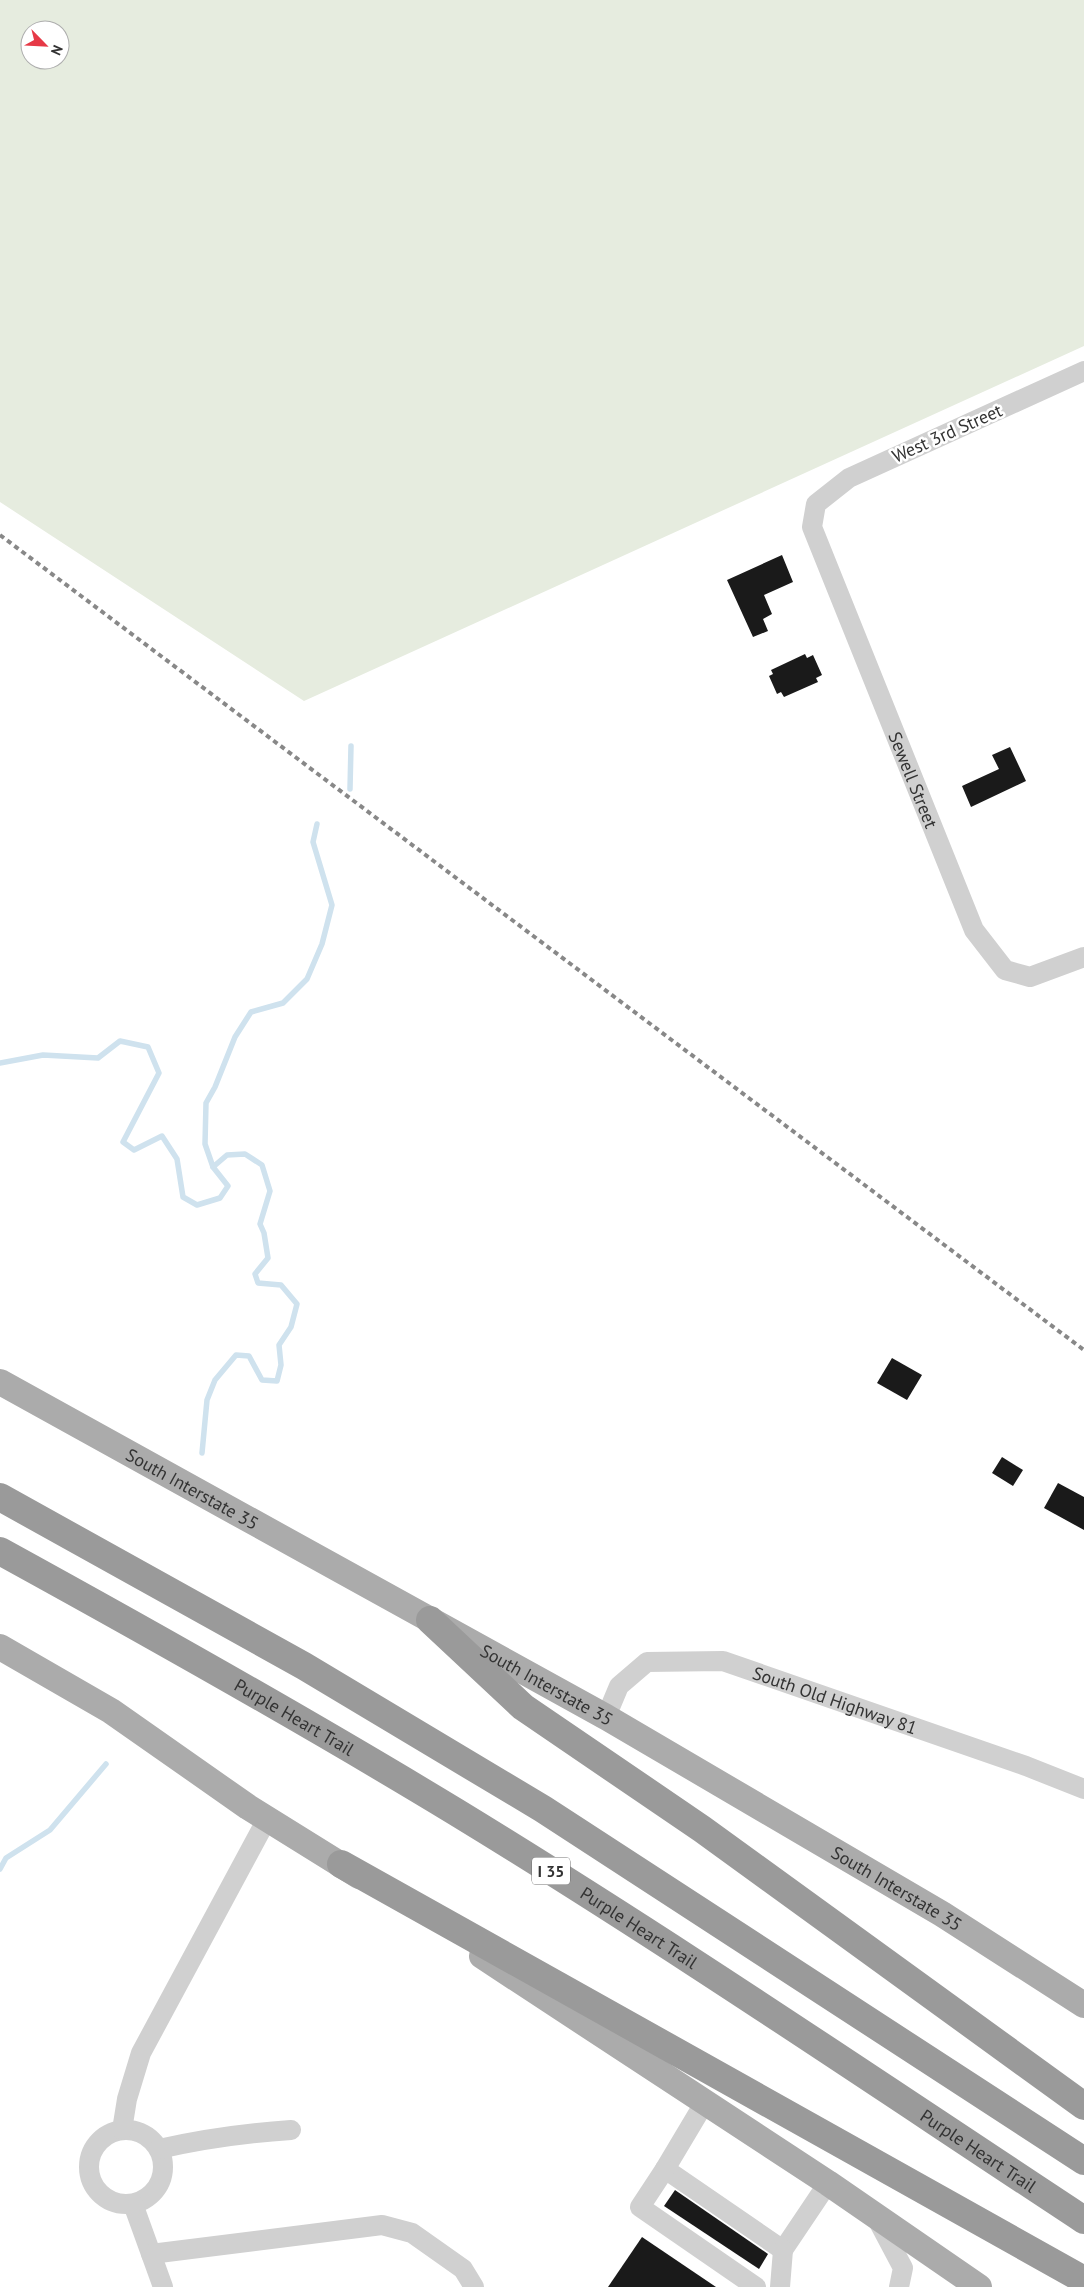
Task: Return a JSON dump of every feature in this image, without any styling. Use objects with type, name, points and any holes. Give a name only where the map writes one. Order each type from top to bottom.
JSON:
[{"type":"highway","points":[[0,1497],[304,1666],[544,1809],[1084,2161]]},
{"type":"highway","name":"Purple Heart Trail","points":[[0,1551],[304,1722],[465,1817],[651,1935],[1084,2220]]},
{"type":"highway","points":[[430,1620],[523,1707],[702,1829],[1084,2106]]},
{"type":"highway","points":[[341,1864],[1084,2280]]},
{"type":"main road","name":"South Interstate 35","points":[[0,1382],[606,1717],[942,1914],[1084,2005]]},
{"type":"main road","points":[[0,1646],[111,1712],[267,1819],[341,1864],[828,2183],[979,2287]]},
{"type":"street","name":"West 3rd Street","points":[[816,504],[849,478],[1084,371]]},
{"type":"street","name":"Sewell Street","points":[[816,504],[812,527],[974,930],[1005,970],[1030,977],[1084,957]]},
{"type":"street","name":"South Old Highway 81","points":[[606,1717],[619,1686],[647,1662],[723,1661],[1026,1766],[1084,1789]]},
{"type":"street","points":[[122,2130],[127,2099],[141,2053],[267,1819]]},
{"type":"street","points":[[705,2102],[640,2207],[756,2287]]},
{"type":"street","points":[[122,2130],[131,2130],[152,2140],[159,2150],[163,2160],[163,2172],[160,2183],[148,2197],[133,2204],[120,2204],[108,2200],[98,2192],[91,2181],[90,2155],[97,2144],[112,2134],[122,2130]]},
{"type":"street","points":[[159,2150],[196,2140],[243,2133],[291,2130]]},
{"type":"street","points":[[665,2169],[783,2250]]},
{"type":"street","points":[[780,2287],[783,2250],[828,2183]]},
{"type":"street","points":[[133,2204],[163,2287]]},
{"type":"street","points":[[875,2215],[903,2268],[899,2287]]},
{"type":"street","points":[[151,2254],[382,2225],[412,2233],[462,2269],[474,2287]]},
{"type":"shaded area","points":[[0,0],[1084,0],[1084,346],[304,701],[0,502]]},
{"type":"building","points":[[782,555],[793,582],[764,595],[772,614],[763,619],[768,631],[753,637],[727,580]]},
{"type":"building","points":[[805,654],[807,658],[813,655],[822,675],[816,678],[818,682],[784,697],[781,692],[777,694],[769,676],[773,674],[771,670]]},
{"type":"building","points":[[1010,747],[1026,781],[971,807],[962,786],[999,769],[992,755]]},
{"type":"building","points":[[892,1358],[922,1375],[907,1400],[877,1383]]},
{"type":"building","points":[[1002,1457],[1023,1470],[1013,1486],[992,1473]]},
{"type":"building","points":[[1058,1483],[1084,1497],[1084,1530],[1044,1508]]},
{"type":"building","points":[[675,2190],[768,2254],[759,2269],[664,2206]]},
{"type":"building","points":[[642,2237],[716,2287],[608,2287]]},
{"type":"waterway","points":[[350,789],[351,746]]},
{"type":"waterway","points":[[202,1453],[207,1400],[215,1380],[236,1355],[249,1356],[262,1380],[277,1381],[281,1365],[279,1345],[291,1327],[297,1304],[281,1285],[258,1283],[255,1274],[268,1258],[264,1233],[260,1224],[270,1191],[262,1165],[245,1154],[227,1155],[213,1167],[205,1144],[206,1103],[215,1087],[235,1037],[251,1012],[283,1003],[307,979],[322,944],[332,905],[313,842],[317,824]]},
{"type":"waterway","points":[[0,1063],[43,1055],[98,1058],[120,1041],[148,1047],[159,1073],[123,1142],[134,1150],[162,1136],[177,1159],[183,1197],[197,1205],[220,1198],[228,1186],[213,1167]]},
{"type":"waterway","points":[[0,1869],[6,1858],[50,1830],[106,1764]]},
{"type":"railway","points":[[0,535],[1084,1350]]}]
